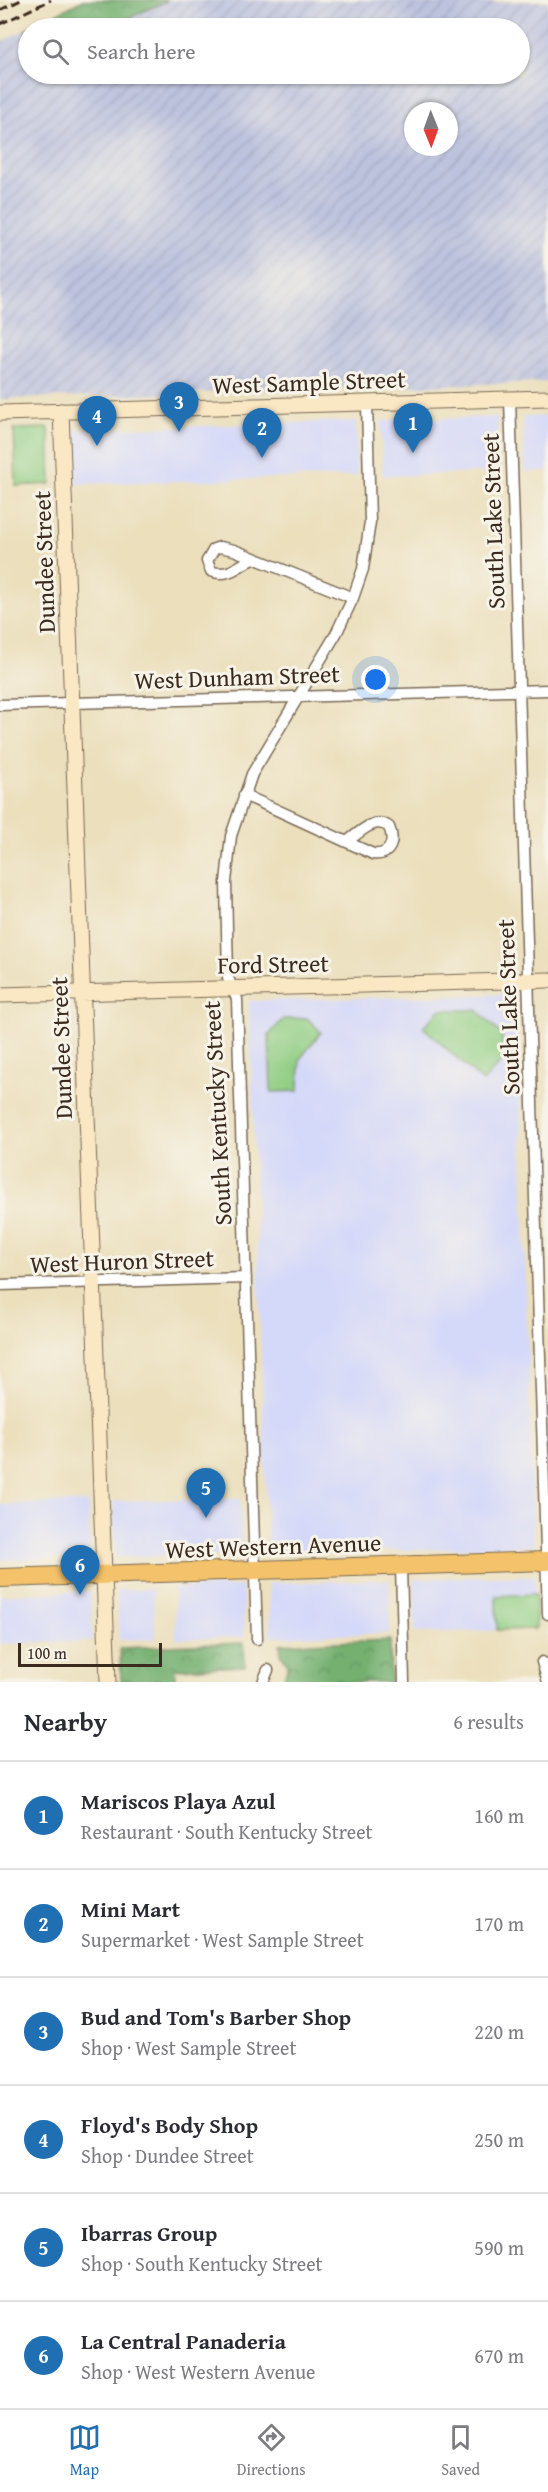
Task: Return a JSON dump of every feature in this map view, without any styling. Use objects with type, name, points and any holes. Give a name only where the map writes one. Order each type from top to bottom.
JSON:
[{"type":"main road","name":"West Western Avenue","points":[[0,1578],[547,1561]]},
{"type":"street","name":"West Sample Street","points":[[0,413],[548,398]]},
{"type":"street","name":"South Lake Street","points":[[510,399],[528,981],[542,1271],[548,1614]]},
{"type":"street","name":"South Kentucky Street","points":[[257,1640],[237,999],[228,978],[226,882],[231,836],[252,774],[336,634],[353,598],[363,568],[370,522],[367,403]]},
{"type":"street","name":"Dundee Street","points":[[61,411],[108,1682]]},
{"type":"street","points":[[253,558],[353,598]]},
{"type":"street","name":"West Dunham Street","points":[[0,705],[548,690]]},
{"type":"street","points":[[244,795],[348,841]]},
{"type":"street","name":"Ford Street","points":[[0,994],[548,980]]},
{"type":"street","name":"West Huron Street","points":[[0,1285],[246,1278]]},
{"type":"street","points":[[401,1566],[404,1682]]},
{"type":"street","points":[[542,1662],[548,1682]]},
{"type":"street","points":[[263,1682],[268,1670]]},
{"type":"shaded area","points":[[168,0],[413,0],[413,4],[548,1],[548,382],[0,399],[0,42],[18,33],[18,84],[530,84],[530,18],[129,18]]},
{"type":"shaded area","points":[[548,416],[548,471],[525,472],[523,417]]},
{"type":"shaded area","points":[[497,417],[498,472],[383,476],[381,421]]},
{"type":"shaded area","points":[[356,421],[357,476],[76,484],[74,430]]},
{"type":"shaded area","points":[[517,994],[534,1546],[268,1554],[249,1001]]},
{"type":"shaded area","points":[[240,1499],[242,1554],[116,1557],[113,1501]]},
{"type":"shaded area","points":[[88,1502],[90,1558],[0,1560],[0,1505]]},
{"type":"shaded area","points":[[535,1576],[536,1629],[415,1633],[414,1579]]},
{"type":"shaded area","points":[[389,1580],[390,1633],[270,1637],[269,1583]]},
{"type":"shaded area","points":[[243,1586],[244,1637],[176,1639],[174,1588]]},
{"type":"shaded area","points":[[153,1589],[155,1639],[119,1640],[117,1590]]},
{"type":"shaded area","points":[[90,1591],[92,1641],[0,1644],[0,1595]]},
{"type":"green space","points":[[83,0],[168,0],[129,18],[48,18]]},
{"type":"green space","points":[[49,428],[51,484],[16,486],[14,429]]},
{"type":"green space","points":[[440,1010],[477,1010],[502,1035],[503,1060],[483,1082],[423,1027]]},
{"type":"green space","points":[[307,1018],[321,1032],[300,1059],[299,1091],[271,1092],[269,1035],[283,1019]]},
{"type":"green space","points":[[536,1594],[536,1629],[497,1630],[496,1596]]},
{"type":"green space","points":[[390,1640],[391,1682],[283,1682],[288,1664],[281,1654],[280,1644]]},
{"type":"green space","points":[[244,1643],[245,1666],[175,1669],[175,1682],[121,1682],[120,1648]]},
{"type":"railway","points":[[0,10],[21,0]]},
{"type":"railway","points":[[0,24],[51,0]]},
{"type":"place","name":"Bud and Tom's Barber Shop","points":[[179,432]]},
{"type":"place","name":"Floyd's Body Shop","points":[[97,446]]},
{"type":"place","name":"Mariscos Playa Azul","points":[[413,453]]},
{"type":"place","name":"Mini Mart","points":[[262,458]]},
{"type":"place","name":"Ibarras Group","points":[[206,1518]]},
{"type":"place","name":"La Central Panaderia","points":[[80,1595]]}]
